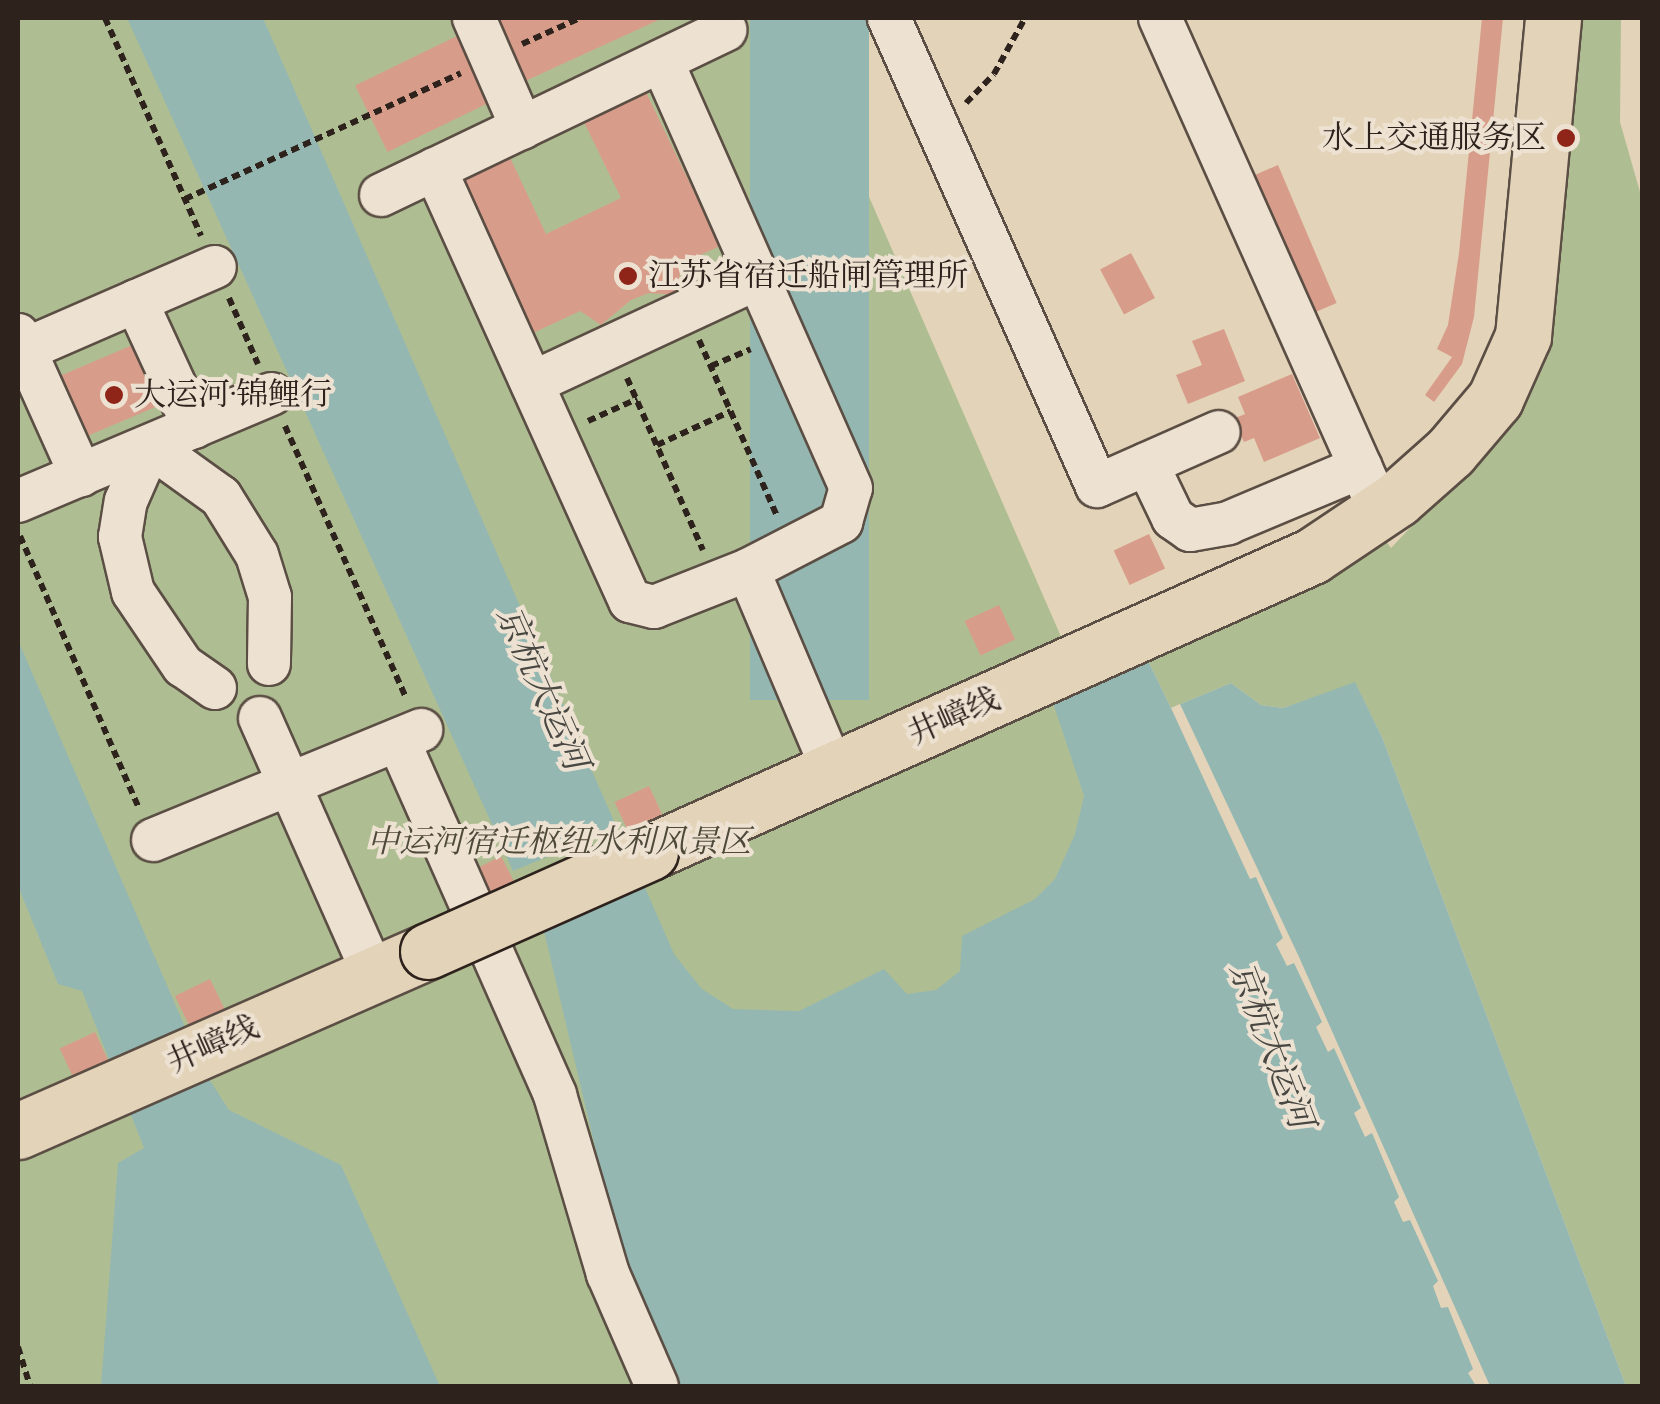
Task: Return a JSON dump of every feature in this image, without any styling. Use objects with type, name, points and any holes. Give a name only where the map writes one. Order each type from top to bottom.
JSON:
[{"type":"main road","name":"井嶂线","points":[[18,1131],[1342,540],[1370,489],[1450,452],[1495,399],[1522,336],[1553,18]]},
{"type":"lane","points":[[474,18],[522,128]]},
{"type":"lane","points":[[888,18],[1097,486],[1219,432]]},
{"type":"lane","points":[[1148,464],[1173,518],[1190,530],[1370,489],[1160,18]]},
{"type":"lane","points":[[381,195],[726,30]]},
{"type":"lane","points":[[435,169],[630,601],[654,607],[792,548],[841,522],[852,488],[662,60]]},
{"type":"lane","points":[[81,475],[21,343],[215,267]]},
{"type":"lane","points":[[532,382],[758,278]]},
{"type":"lane","points":[[136,301],[194,427]]},
{"type":"lane","points":[[18,501],[272,394]]},
{"type":"lane","points":[[150,446],[221,497],[257,555],[270,596],[269,664],[279,693],[260,718]]},
{"type":"lane","points":[[150,446],[126,501],[120,537],[133,592],[183,666],[215,688],[230,716],[260,718]]},
{"type":"lane","points":[[732,576],[852,762]]},
{"type":"lane","points":[[215,688],[222,668],[239,657],[269,664]]},
{"type":"lane","points":[[260,718],[374,975]]},
{"type":"lane","points":[[152,840],[409,735],[556,1095],[608,1274],[658,1386]]},
{"type":"path","points":[[185,199],[580,18]]},
{"type":"path","points":[[936,124],[994,74],[1025,18]]},
{"type":"path","points":[[687,311],[792,548]]},
{"type":"path","points":[[613,345],[657,445],[732,576]]},
{"type":"path","points":[[556,435],[637,400]]},
{"type":"path","points":[[657,445],[731,411]]},
{"type":"path","points":[[18,530],[152,840]]},
{"type":"path","points":[[18,1347],[30,1386]]},
{"type":"green space","name":"中运河宿迁枢纽水利风景区","points":[[18,18],[791,18],[1388,1386],[18,1386]]},
{"type":"green space","points":[[1572,18],[1621,18],[1620,122],[1642,199],[1642,1386],[1626,1386],[1382,737],[1355,683],[1283,708],[1261,705],[1231,683],[1171,708],[1142,648],[1383,537],[1391,548],[1448,488],[1490,430]]},
{"type":"water","name":"京杭大运河","points":[[127,18],[263,18],[617,828],[513,871]]},
{"type":"water","points":[[750,18],[869,18],[869,700],[750,700]]},
{"type":"water","points":[[18,640],[204,1071],[229,1110],[341,1165],[440,1386],[101,1386],[118,1163],[144,1148],[82,991],[58,984],[18,886]]},
{"type":"water","name":"京杭大运河","points":[[1142,648],[1171,708],[1231,683],[1261,705],[1283,708],[1355,682],[1382,737],[1626,1386],[679,1386],[619,1248],[543,927],[643,883],[674,954],[702,989],[733,1009],[799,1011],[884,969],[907,994],[936,990],[960,971],[962,936],[1035,899],[1055,879],[1075,834],[1084,796],[1048,688]]},
{"type":"pier","points":[[1180,704],[1299,957],[1490,1386],[1476,1386],[1468,1373],[1473,1369],[1448,1307],[1441,1308],[1433,1286],[1438,1281],[1410,1220],[1403,1222],[1394,1202],[1399,1197],[1372,1133],[1365,1137],[1354,1113],[1361,1108],[1334,1048],[1328,1052],[1316,1027],[1322,1022],[1294,963],[1287,966],[1276,944],[1283,938],[1256,877],[1250,879],[1171,708]]},
{"type":"building","points":[[497,18],[663,18],[523,82]]},
{"type":"building","points":[[1482,18],[1503,18],[1474,317],[1462,364],[1434,402],[1425,395],[1452,357],[1437,349],[1448,325],[1459,253]]},
{"type":"building","points":[[463,33],[495,100],[388,152],[355,86]]},
{"type":"building","points":[[643,86],[720,246],[681,264],[677,295],[649,293],[631,300],[601,325],[580,311],[533,333],[455,172],[506,149],[546,234],[621,198],[581,116]]},
{"type":"building","points":[[1278,165],[1337,303],[1306,316],[1248,178]]},
{"type":"building","points":[[1131,253],[1155,298],[1124,314],[1100,269]]},
{"type":"building","points":[[1224,329],[1245,381],[1188,404],[1176,375],[1202,365],[1192,341]]},
{"type":"building","points":[[142,341],[168,402],[83,438],[57,377]]},
{"type":"building","points":[[1292,374],[1320,438],[1264,462],[1254,438],[1244,442],[1233,419],[1245,414],[1238,397]]},
{"type":"building","points":[[1149,534],[1165,568],[1130,585],[1114,550]]},
{"type":"building","points":[[999,605],[1015,639],[981,655],[965,621]]},
{"type":"building","points":[[649,786],[665,820],[631,836],[615,802]]},
{"type":"building","points":[[501,856],[518,890],[484,907],[467,873]]},
{"type":"building","points":[[210,979],[227,1014],[192,1031],[175,996]]},
{"type":"building","points":[[95,1032],[111,1066],[76,1083],[60,1048]]},
{"type":"place","name":"水上交通服务区","points":[[1566,138]]},
{"type":"place","name":"江苏省宿迁船闸管理所","points":[[628,276]]},
{"type":"place","name":"大运河·锦鲤行","points":[[114,395]]}]
